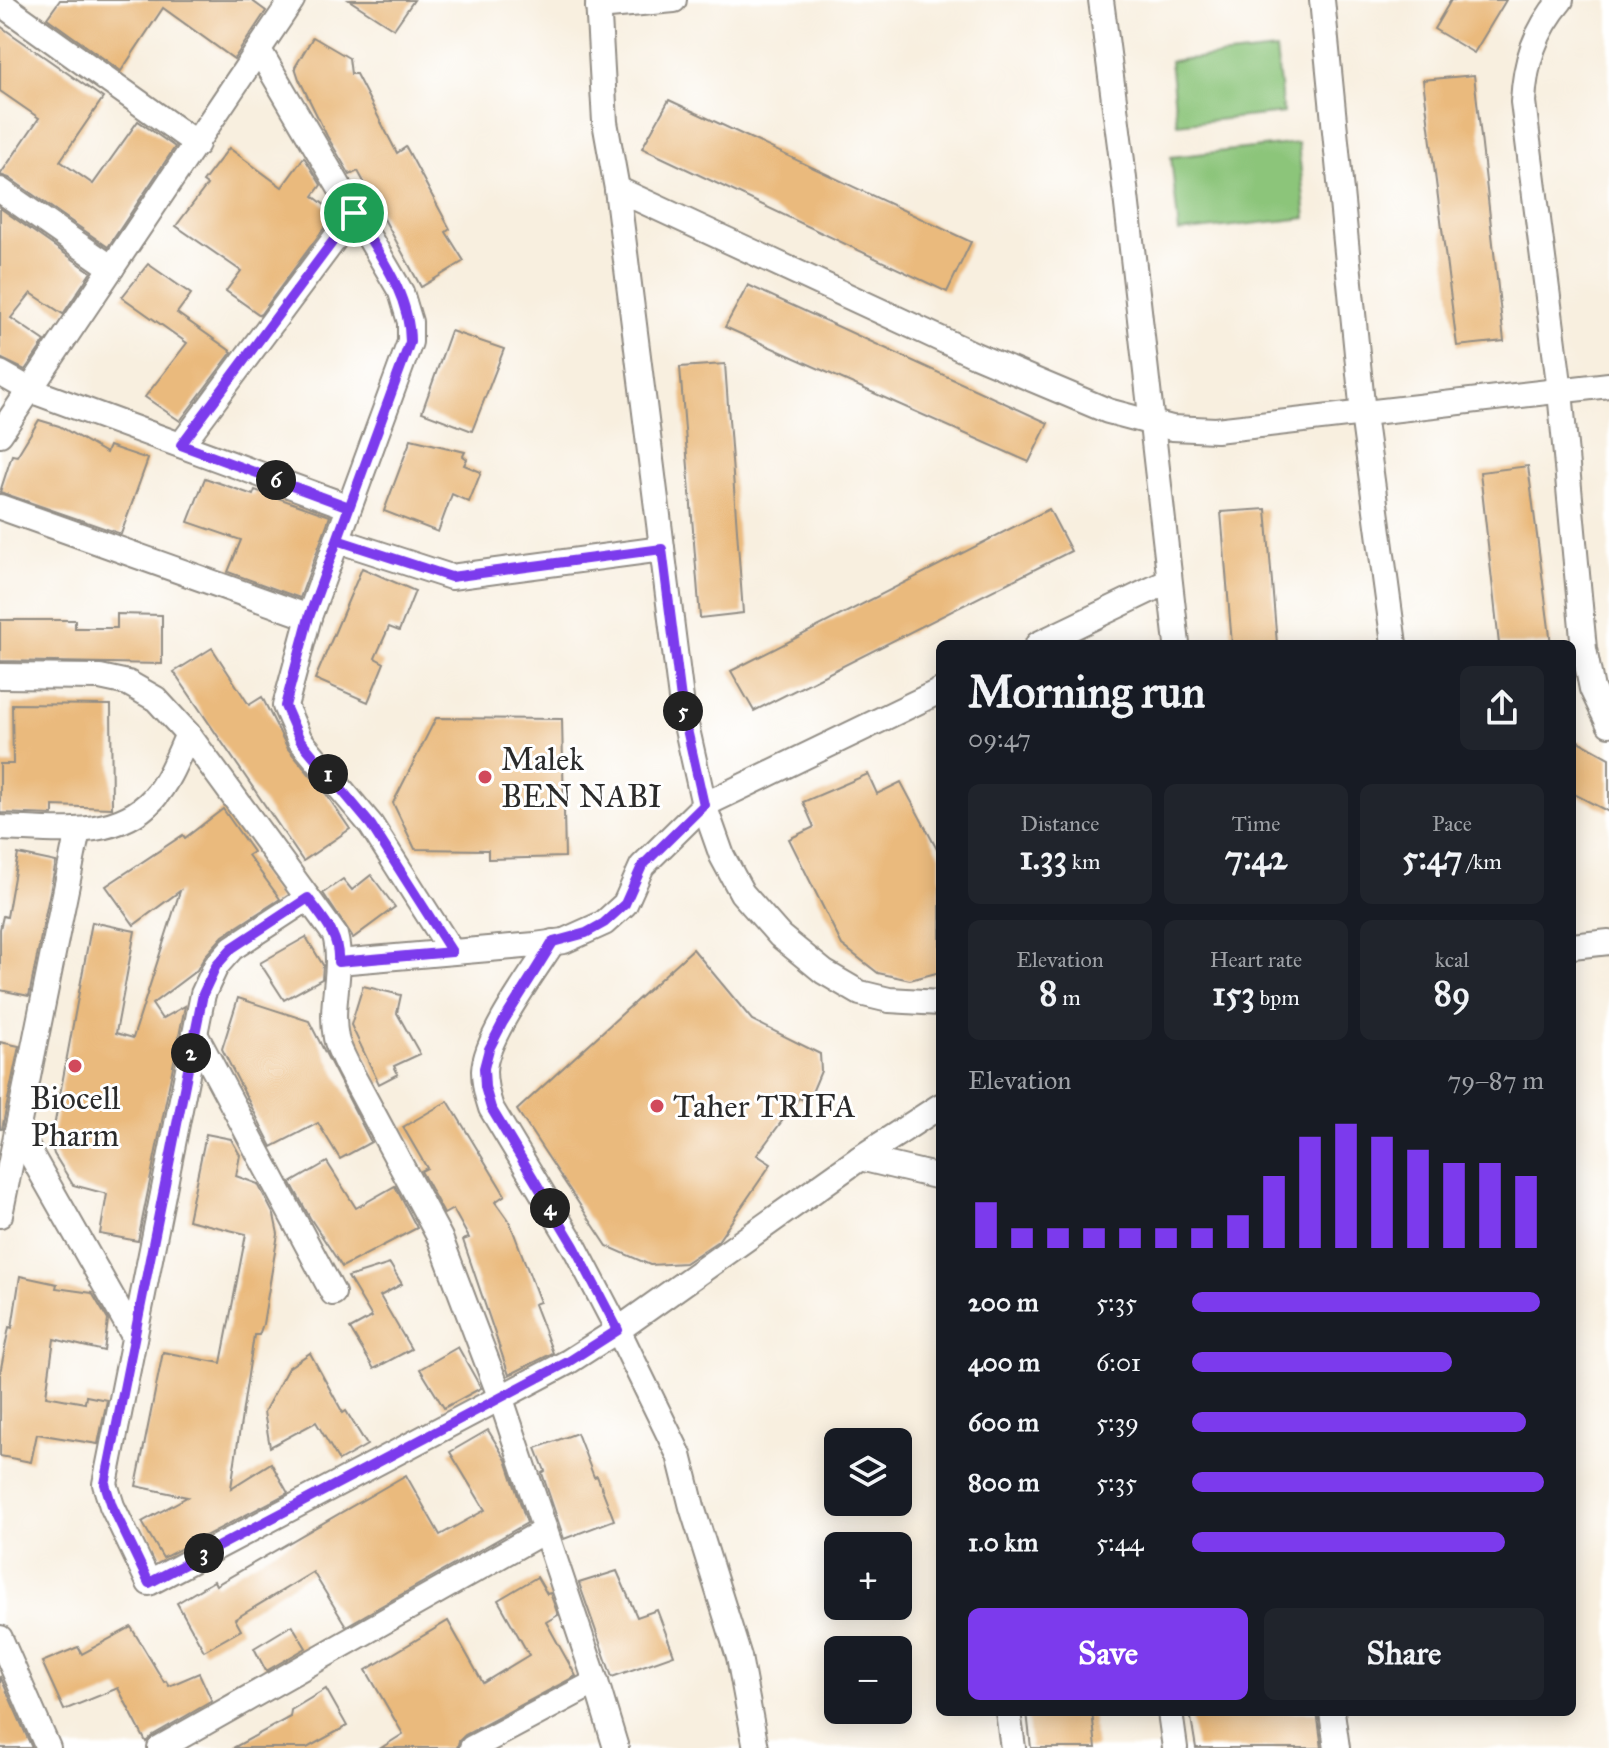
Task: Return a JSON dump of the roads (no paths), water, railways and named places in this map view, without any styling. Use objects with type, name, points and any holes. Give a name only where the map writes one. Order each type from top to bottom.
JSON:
[{"type":"street","points":[[674,0],[598,4],[605,122],[617,189],[682,707],[704,805],[722,856],[742,893],[780,936],[824,972],[860,993],[889,1000],[936,1003]]},
{"type":"street","points":[[1101,0],[1176,640]]},
{"type":"street","points":[[1322,0],[1363,414],[1393,640]]},
{"type":"street","points":[[1561,0],[1546,18],[1531,48],[1524,73],[1523,102],[1560,391],[1584,649],[1592,689],[1609,724]]},
{"type":"street","points":[[0,434],[197,144],[288,1]]},
{"type":"street","points":[[0,3],[197,144]]},
{"type":"street","points":[[259,50],[401,292],[410,322],[410,342],[309,617],[285,706],[300,740],[371,825],[452,952]]},
{"type":"street","points":[[617,189],[975,355],[1108,411],[1153,425],[1216,430],[1609,385]]},
{"type":"street","points":[[0,190],[112,268]]},
{"type":"street","points":[[181,445],[354,213]]},
{"type":"street","points":[[0,373],[30,390],[349,507]]},
{"type":"street","points":[[0,507],[309,617]]},
{"type":"street","points":[[337,540],[451,577],[662,549]]},
{"type":"street","points":[[1046,640],[1169,581]]},
{"type":"street","points":[[0,676],[100,677],[128,683],[156,699],[188,734],[335,935],[339,951],[336,1038],[348,1067],[440,1238],[500,1396],[616,1748]]},
{"type":"street","points":[[338,962],[553,942],[575,937],[604,923],[625,904],[642,866],[704,805],[936,693]]},
{"type":"street","points":[[0,828],[78,830],[114,826],[153,799],[170,774],[188,734]]},
{"type":"street","points":[[0,1215],[78,830]]},
{"type":"street","points":[[308,898],[232,948],[216,966],[203,994],[105,1484],[112,1506],[149,1583],[568,1362],[618,1330],[860,1158],[936,1109]]},
{"type":"street","points":[[1576,927],[1606,943]]},
{"type":"street","points":[[553,942],[489,1049],[484,1068],[485,1087],[491,1108],[574,1246],[679,1455],[739,1657],[756,1748]]},
{"type":"street","points":[[1576,946],[1606,943]]},
{"type":"street","points":[[195,1034],[333,1293]]},
{"type":"street","points":[[17,1130],[134,1336]]},
{"type":"street","points":[[860,1158],[936,1176]]},
{"type":"street","points":[[160,1748],[544,1531]]},
{"type":"street","points":[[0,1638],[48,1748]]},
{"type":"street","points":[[472,1748],[596,1682]]},
{"type":"street","points":[[1009,1716],[1013,1748]]},
{"type":"street","points":[[1171,1716],[1175,1748]]},
{"type":"street","points":[[1333,1716],[1337,1748]]},
{"type":"place","name":"Malek BEN NABI","points":[[485,777]]},
{"type":"place","name":"Biocell Pharm","points":[[75,1066]]},
{"type":"place","name":"Taher TRIFA","points":[[657,1106]]}]
